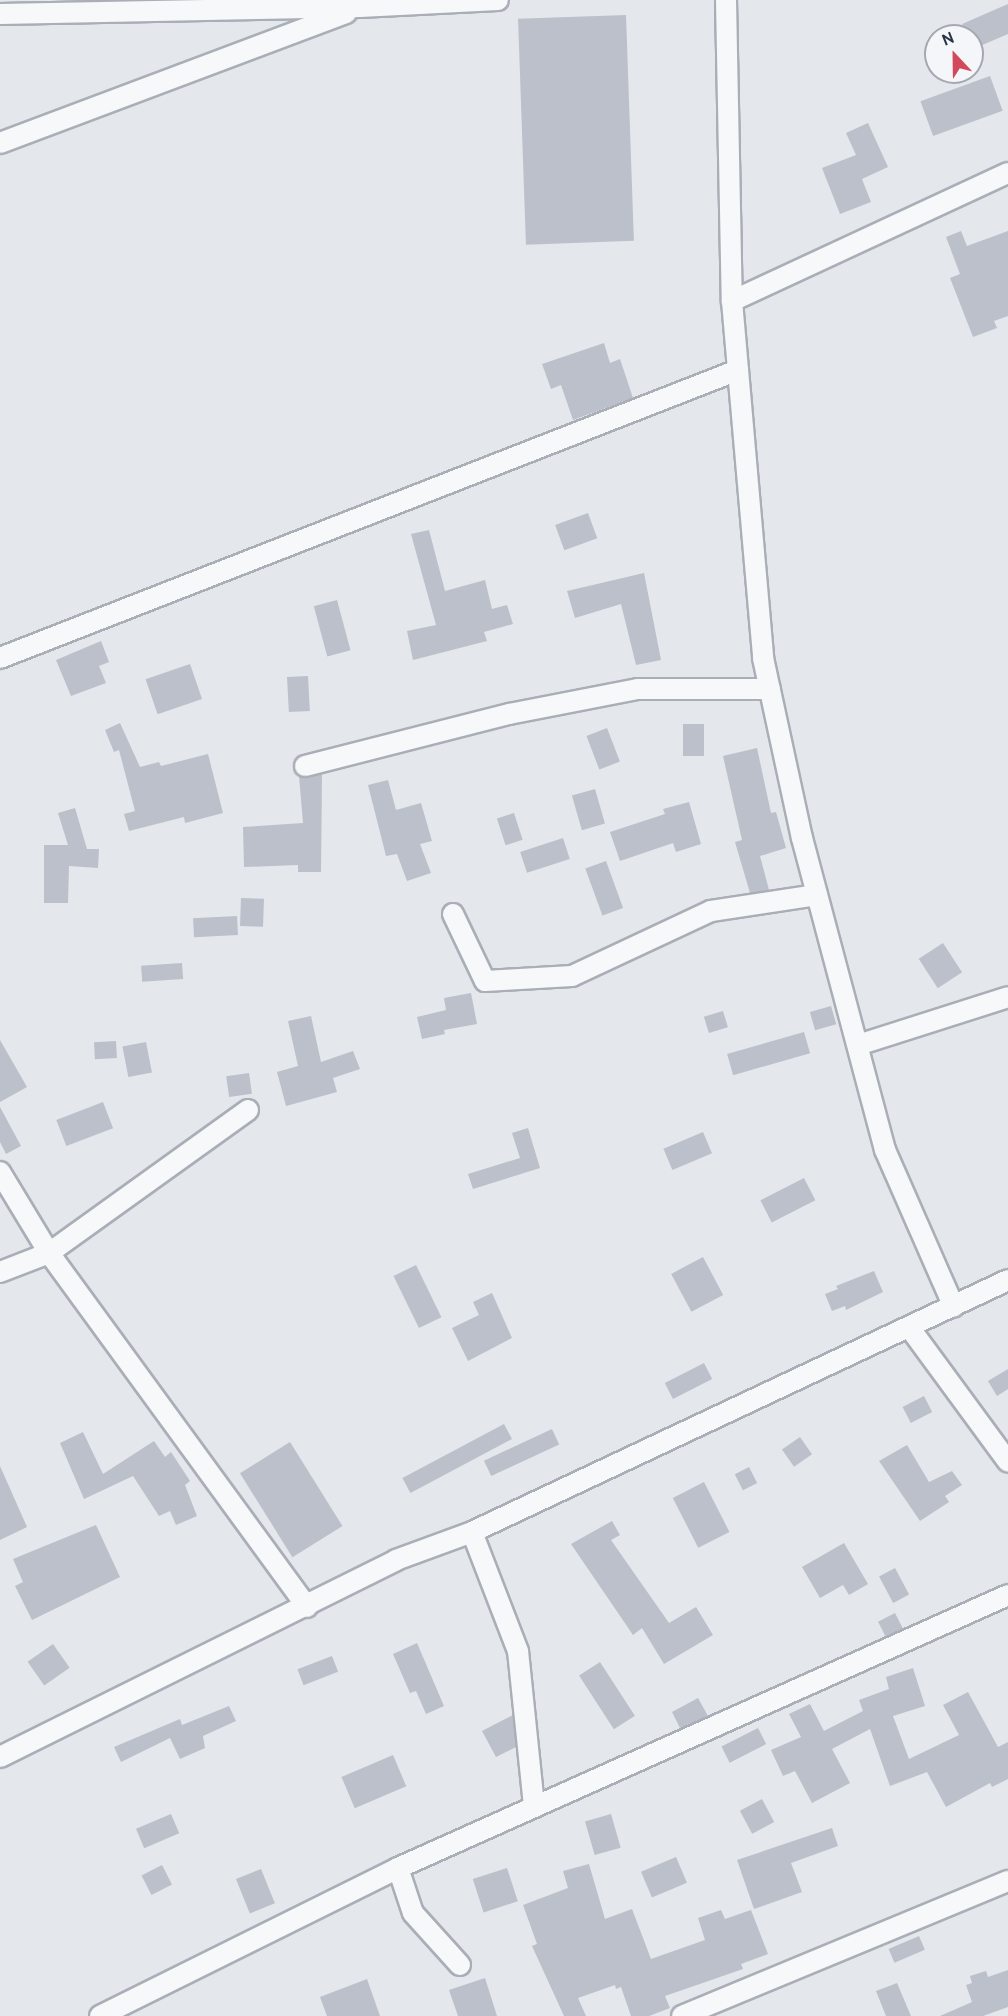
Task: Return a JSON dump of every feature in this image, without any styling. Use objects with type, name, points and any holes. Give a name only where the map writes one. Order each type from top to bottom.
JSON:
[{"type":"street","points":[[0,14],[498,0]]},
{"type":"street","points":[[726,0],[732,301],[763,658],[818,895],[885,1150],[954,1307]]},
{"type":"street","points":[[0,143],[360,4]]},
{"type":"street","points":[[732,301],[1008,173]]},
{"type":"street","points":[[0,658],[738,369]]},
{"type":"street","points":[[305,766],[509,714],[638,689],[770,689]]},
{"type":"street","points":[[453,914],[485,981],[572,976],[711,911],[818,895]]},
{"type":"street","points":[[858,1045],[1008,997]]},
{"type":"street","points":[[0,1272],[49,1253],[248,1110]]},
{"type":"street","points":[[0,1172],[49,1253],[308,1607]]},
{"type":"street","points":[[0,1757],[308,1607],[396,1560],[472,1532],[1008,1280]]},
{"type":"street","points":[[909,1327],[1008,1462]]},
{"type":"street","points":[[472,1532],[518,1651],[534,1807]]},
{"type":"street","points":[[100,2016],[398,1868],[1008,1595]]},
{"type":"street","points":[[398,1868],[412,1913],[460,1965]]},
{"type":"street","points":[[682,2016],[1008,1881]]},
{"type":"building","points":[[1008,4],[1008,34],[984,44],[984,24],[962,24]]},
{"type":"building","points":[[626,15],[634,241],[526,245],[518,19]]},
{"type":"building","points":[[990,76],[1003,111],[933,136],[920,101],[968,84],[984,84],[984,78]]},
{"type":"building","points":[[868,123],[888,167],[862,179],[871,202],[840,214],[822,168],[856,155],[846,133]]},
{"type":"building","points":[[961,231],[967,246],[1008,231],[1008,316],[994,321],[997,328],[973,337],[950,278],[960,274],[946,237]]},
{"type":"building","points":[[604,343],[610,363],[620,359],[633,398],[573,420],[561,385],[551,389],[542,364]]},
{"type":"building","points":[[588,513],[597,538],[564,550],[555,525]]},
{"type":"building","points":[[429,530],[445,591],[485,580],[492,609],[507,605],[513,624],[484,632],[487,641],[413,660],[407,631],[436,625],[411,534]]},
{"type":"building","points":[[644,573],[661,660],[636,665],[621,604],[575,618],[567,591]]},
{"type":"building","points":[[337,600],[350,650],[327,656],[314,606]]},
{"type":"building","points":[[101,641],[109,662],[99,666],[106,683],[71,696],[56,660]]},
{"type":"building","points":[[190,664],[202,699],[158,714],[146,679]]},
{"type":"building","points":[[308,676],[310,711],[289,712],[287,677]]},
{"type":"building","points":[[120,723],[140,767],[159,762],[161,766],[208,754],[223,813],[185,823],[184,817],[129,831],[124,814],[135,811],[119,750],[114,752],[105,730]]},
{"type":"building","points":[[683,724],[704,724],[704,756],[683,756]]},
{"type":"building","points":[[607,728],[620,762],[599,769],[586,736]]},
{"type":"building","points":[[757,748],[771,813],[776,812],[786,848],[760,856],[769,890],[750,893],[735,842],[742,840],[723,756]]},
{"type":"building","points":[[322,774],[321,872],[298,872],[298,865],[244,867],[243,827],[303,823],[299,776]]},
{"type":"building","points":[[388,780],[396,810],[421,803],[432,841],[420,844],[431,873],[407,881],[397,854],[386,856],[368,785]]},
{"type":"building","points":[[595,789],[605,824],[582,830],[572,796]]},
{"type":"building","points":[[689,802],[701,844],[676,852],[673,843],[620,861],[610,832],[665,814],[663,809]]},
{"type":"building","points":[[75,808],[87,849],[99,849],[98,868],[69,866],[68,903],[44,903],[44,845],[68,845],[58,813]]},
{"type":"building","points":[[514,813],[523,840],[506,845],[497,819]]},
{"type":"building","points":[[563,838],[570,859],[527,873],[520,852]]},
{"type":"building","points":[[606,861],[623,908],[602,916],[585,869]]},
{"type":"building","points":[[241,898],[264,899],[263,927],[240,926]]},
{"type":"building","points":[[237,916],[238,935],[194,937],[193,918]]},
{"type":"building","points":[[943,943],[962,972],[938,988],[919,959]]},
{"type":"building","points":[[182,963],[183,979],[142,982],[141,966]]},
{"type":"building","points":[[471,993],[477,1024],[444,1030],[445,1034],[422,1039],[417,1017],[446,1010],[444,998]]},
{"type":"building","points":[[831,1006],[836,1024],[815,1030],[810,1012]]},
{"type":"building","points":[[723,1011],[728,1027],[709,1033],[704,1017]]},
{"type":"building","points":[[311,1016],[321,1062],[353,1051],[360,1069],[333,1078],[337,1092],[286,1106],[277,1072],[298,1066],[288,1021]]},
{"type":"building","points":[[804,1032],[810,1053],[733,1075],[727,1054]]},
{"type":"building","points":[[0,1040],[27,1087],[0,1102]]},
{"type":"building","points":[[116,1041],[117,1058],[95,1059],[94,1042]]},
{"type":"building","points":[[146,1042],[152,1072],[128,1077],[122,1047]]},
{"type":"building","points":[[249,1073],[252,1094],[229,1097],[226,1076]]},
{"type":"building","points":[[103,1102],[113,1128],[66,1146],[56,1120]]},
{"type":"building","points":[[0,1107],[21,1146],[6,1154],[0,1142]]},
{"type":"building","points":[[528,1128],[540,1168],[473,1189],[468,1174],[520,1158],[512,1133]]},
{"type":"building","points":[[703,1132],[712,1153],[672,1170],[663,1149]]},
{"type":"building","points":[[804,1178],[815,1200],[772,1223],[760,1200]]},
{"type":"building","points":[[703,1257],[723,1295],[691,1312],[671,1274]]},
{"type":"building","points":[[416,1265],[441,1317],[419,1328],[394,1276]]},
{"type":"building","points":[[874,1271],[883,1292],[846,1310],[845,1306],[832,1311],[825,1294],[838,1289],[836,1286]]},
{"type":"building","points":[[492,1293],[512,1338],[468,1361],[452,1328],[479,1315],[473,1302]]},
{"type":"building","points":[[704,1363],[712,1379],[673,1399],[665,1383]]},
{"type":"building","points":[[1008,1369],[1008,1389],[997,1396],[988,1381]]},
{"type":"building","points":[[924,1396],[932,1412],[911,1423],[903,1407]]},
{"type":"building","points":[[504,1424],[512,1439],[410,1493],[402,1478]]},
{"type":"building","points":[[552,1429],[559,1444],[491,1476],[484,1461]]},
{"type":"building","points":[[83,1432],[103,1474],[154,1441],[165,1457],[171,1452],[190,1481],[185,1485],[197,1516],[176,1525],[170,1511],[159,1516],[133,1476],[84,1499],[60,1443]]},
{"type":"building","points":[[800,1437],[812,1454],[794,1467],[782,1450]]},
{"type":"building","points":[[290,1442],[342,1526],[292,1557],[240,1473]]},
{"type":"building","points":[[907,1445],[929,1482],[952,1471],[962,1485],[945,1496],[949,1502],[920,1521],[879,1461]]},
{"type":"building","points":[[0,1466],[27,1527],[0,1540]]},
{"type":"building","points":[[749,1467],[757,1483],[743,1490],[735,1474]]},
{"type":"building","points":[[704,1482],[729,1532],[698,1548],[673,1498]]},
{"type":"building","points":[[612,1521],[620,1535],[611,1540],[669,1623],[696,1607],[713,1635],[664,1664],[642,1628],[633,1635],[571,1544]]},
{"type":"building","points":[[96,1525],[120,1577],[32,1620],[15,1586],[23,1582],[13,1559]]},
{"type":"building","points":[[844,1543],[868,1584],[849,1595],[843,1585],[820,1598],[802,1567]]},
{"type":"building","points":[[895,1568],[909,1594],[893,1603],[879,1576]]},
{"type":"building","points":[[895,1613],[903,1629],[886,1638],[878,1622]]},
{"type":"building","points":[[417,1643],[444,1706],[426,1714],[416,1691],[410,1693],[393,1654]]},
{"type":"building","points":[[53,1644],[70,1668],[44,1686],[28,1662]]},
{"type":"building","points":[[332,1656],[338,1672],[304,1685],[297,1669]]},
{"type":"building","points":[[600,1662],[635,1716],[614,1729],[579,1676]]},
{"type":"building","points":[[913,1668],[925,1706],[893,1716],[909,1759],[959,1735],[943,1705],[968,1692],[998,1747],[1008,1742],[1008,1779],[992,1787],[990,1783],[946,1807],[927,1772],[890,1786],[870,1729],[832,1749],[850,1783],[812,1803],[795,1771],[783,1776],[771,1750],[801,1737],[789,1714],[810,1704],[824,1731],[863,1711],[859,1700],[889,1689],[886,1677]]},
{"type":"building","points":[[698,1698],[708,1716],[680,1728],[672,1712]]},
{"type":"building","points":[[229,1706],[236,1721],[203,1736],[205,1748],[180,1759],[170,1738],[121,1762],[114,1747],[180,1719],[182,1725]]},
{"type":"building","points":[[513,1715],[516,1747],[496,1757],[482,1731]]},
{"type":"building","points":[[758,1728],[766,1744],[730,1763],[721,1747]]},
{"type":"building","points":[[393,1755],[406,1786],[355,1808],[341,1777]]},
{"type":"building","points":[[762,1799],[774,1822],[752,1834],[740,1811]]},
{"type":"building","points":[[171,1814],[179,1833],[144,1848],[136,1829]]},
{"type":"building","points":[[611,1814],[621,1848],[595,1855],[585,1821]]},
{"type":"building","points":[[832,1828],[838,1846],[791,1863],[802,1892],[754,1909],[737,1860]]},
{"type":"building","points":[[676,1857],[687,1883],[652,1898],[641,1872]]},
{"type":"building","points":[[589,1864],[605,1919],[632,1909],[651,1959],[705,1940],[698,1918],[721,1910],[725,1919],[751,1910],[768,1954],[741,1964],[743,1969],[665,1996],[670,2008],[649,2016],[631,2016],[621,1987],[616,1989],[615,1985],[578,1998],[586,2016],[564,2016],[532,1946],[537,1944],[523,1905],[568,1888],[563,1871]]},
{"type":"building","points":[[162,1865],[172,1885],[151,1895],[142,1875]]},
{"type":"building","points":[[507,1868],[518,1901],[484,1912],[473,1879]]},
{"type":"building","points":[[261,1869],[275,1903],[250,1913],[236,1879]]},
{"type":"building","points":[[919,1936],[925,1950],[894,1963],[889,1949]]},
{"type":"building","points":[[1008,1970],[1008,2007],[983,2016],[940,2016],[972,2002],[966,1985],[972,1983],[970,1976],[986,1971],[988,1977]]},
{"type":"building","points":[[485,1978],[497,2016],[458,2016],[449,1990]]},
{"type":"building","points":[[367,1979],[380,2016],[327,2016],[320,1997]]},
{"type":"building","points":[[897,1983],[911,2016],[886,2016],[876,1991]]}]
